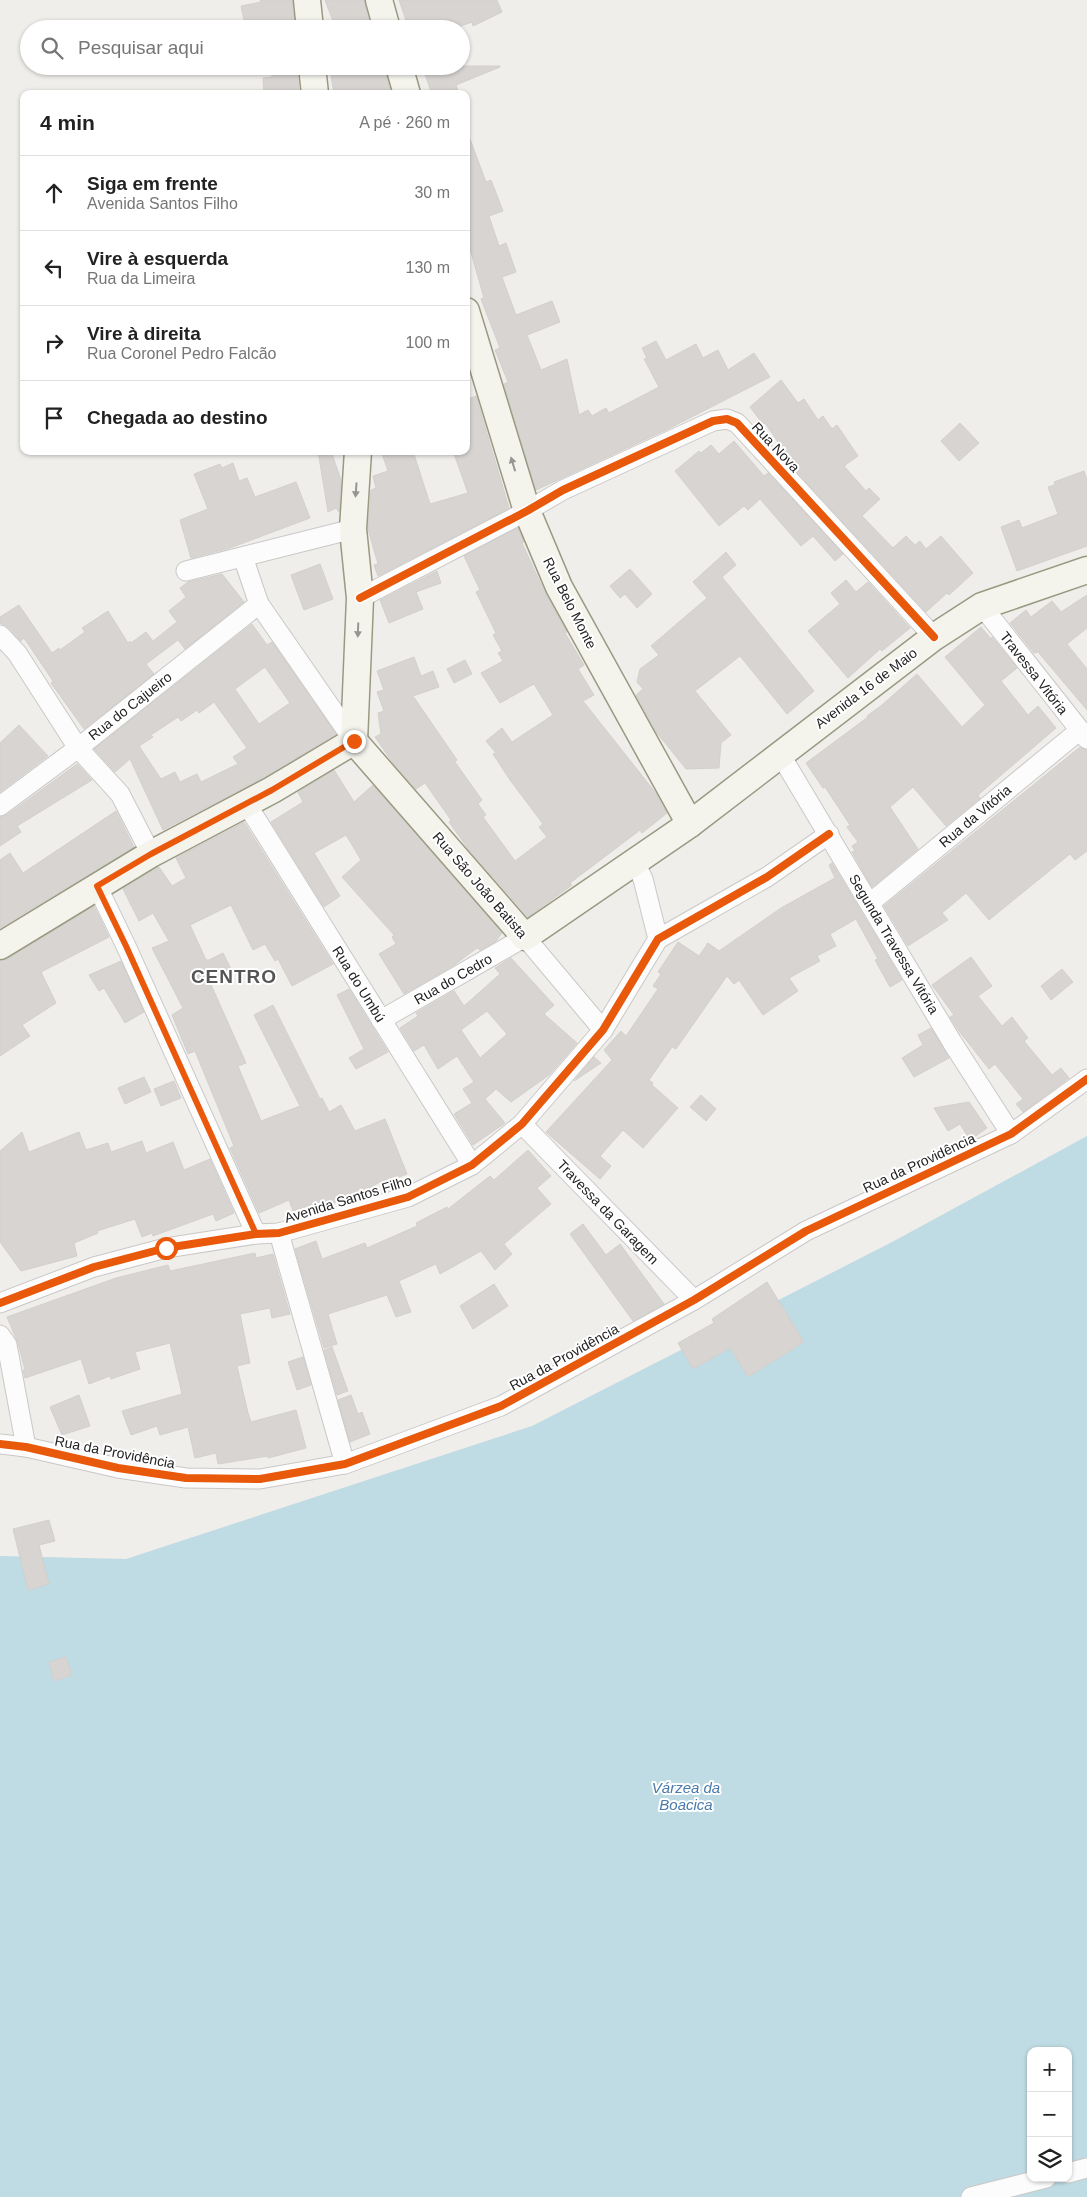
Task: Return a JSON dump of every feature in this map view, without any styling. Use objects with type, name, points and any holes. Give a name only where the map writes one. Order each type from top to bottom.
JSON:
[{"type":"street","points":[[307,0],[309,20]]},
{"type":"street","points":[[379,0],[385,20]]},
{"type":"street","points":[[313,75],[315,90]]},
{"type":"street","points":[[402,75],[406,90]]},
{"type":"street","name":"Rua Belo Monte","points":[[470,324],[527,511],[559,588],[690,824]]},
{"type":"street","name":"Rua Nova","points":[[360,598],[572,486],[713,421],[727,419],[737,423],[934,637]]},
{"type":"street","points":[[354,741],[360,598],[353,529],[358,455]]},
{"type":"street","points":[[186,571],[245,558],[353,529]]},
{"type":"street","points":[[245,558],[244,560],[259,604],[354,741]]},
{"type":"street","name":"Avenida 16 de Maio","points":[[526,937],[690,824],[934,637],[982,606],[1087,570]]},
{"type":"street","name":"Rua do Cajueiro","points":[[0,806],[78,748],[259,604]]},
{"type":"street","name":"Travessa Vitória","points":[[982,606],[1083,734]]},
{"type":"street","points":[[0,635],[17,653],[78,748],[120,794],[151,854]]},
{"type":"street","name":"Rua da Vitória","points":[[870,903],[1083,734]]},
{"type":"street","points":[[0,946],[151,854],[246,803],[354,741]]},
{"type":"street","name":"Rua São João Batista","points":[[354,741],[526,937],[603,1030]]},
{"type":"street","name":"Segunda Travessa Vitória","points":[[780,754],[952,1042],[1010,1134]]},
{"type":"street","name":"Rua do Umbú","points":[[246,803],[472,1165]]},
{"type":"street","points":[[635,862],[643,879],[658,939],[767,877],[829,834]]},
{"type":"street","points":[[97,886],[256,1234]]},
{"type":"street","name":"Rua do Cedro","points":[[382,1020],[526,937]]},
{"type":"street","name":"Avenida Santos Filho","points":[[0,1303],[94,1268],[157,1250],[256,1234],[279,1233],[408,1197],[472,1165],[522,1124],[603,1030],[658,939]]},
{"type":"street","name":"Rua da Providência","points":[[0,1444],[26,1447],[118,1468],[186,1478],[260,1479],[345,1464],[501,1406],[694,1300],[806,1231],[1010,1134],[1087,1079]]},
{"type":"street","name":"Travessa da Garagem","points":[[522,1124],[694,1300]]},
{"type":"street","points":[[279,1233],[345,1464]]},
{"type":"street","points":[[0,1335],[6,1345],[12,1370],[26,1447]]},
{"type":"street","points":[[1072,2172],[1087,2168]]},
{"type":"street","points":[[971,2197],[1030,2182]]},
{"type":"water","name":"Várzea da Boacica","points":[[1087,1136],[1087,2197],[0,2197],[0,1556],[126,1559],[532,1426],[894,1241]]},
{"type":"building","points":[[260,0],[292,0],[294,20],[244,20],[241,6],[261,2]]},
{"type":"building","points":[[325,0],[364,0],[369,20],[333,20]]},
{"type":"building","points":[[399,0],[497,0],[502,12],[473,26],[470,20],[406,20]]},
{"type":"building","points":[[470,66],[500,66],[456,85],[458,90],[431,90],[425,75],[470,75]]},
{"type":"building","points":[[272,75],[298,75],[299,90],[264,90],[263,78],[272,77]]},
{"type":"building","points":[[331,75],[386,75],[390,90],[333,90]]},
{"type":"building","points":[[470,139],[486,182],[491,180],[503,211],[489,216],[499,246],[506,243],[516,272],[502,277],[516,315],[552,301],[560,322],[527,335],[541,370],[567,359],[579,415],[588,410],[592,416],[606,408],[609,413],[659,387],[644,359],[647,358],[642,348],[656,341],[666,360],[696,344],[703,358],[718,350],[728,370],[754,353],[770,377],[668,429],[536,490],[504,384],[508,382],[495,350],[500,348],[481,299],[484,298],[470,249]]},
{"type":"building","points":[[781,380],[798,403],[804,399],[818,420],[823,416],[832,429],[837,425],[858,456],[844,466],[866,491],[869,488],[880,499],[862,516],[893,548],[906,536],[915,545],[920,541],[926,549],[941,536],[973,573],[949,595],[947,593],[926,612],[786,460],[789,458],[765,423],[763,424],[750,407]]},
{"type":"building","points":[[476,396],[509,508],[378,576],[374,565],[378,564],[368,529],[371,490],[376,488],[373,476],[388,471],[382,455],[414,455],[430,504],[468,493],[454,455],[470,455],[470,398]]},
{"type":"building","points":[[960,423],[979,443],[959,461],[941,441]]},
{"type":"building","points":[[734,441],[764,476],[768,473],[843,554],[835,561],[813,536],[801,546],[760,499],[748,510],[744,506],[719,526],[675,471],[699,451],[701,453],[711,445],[719,454]]},
{"type":"building","points":[[319,455],[332,455],[341,480],[339,512],[336,508],[328,512]]},
{"type":"building","points":[[233,463],[239,481],[247,478],[255,497],[296,482],[310,518],[230,548],[191,558],[180,520],[208,509],[194,474],[220,464],[222,468]]},
{"type":"building","points":[[1084,471],[1087,480],[1087,546],[1017,571],[1001,527],[1019,520],[1022,528],[1058,514],[1048,487],[1055,485],[1054,482]]},
{"type":"building","points":[[518,528],[524,542],[522,543],[545,593],[584,665],[578,669],[594,695],[583,701],[655,792],[667,813],[642,833],[640,830],[570,883],[572,885],[528,917],[469,850],[425,783],[416,789],[393,763],[375,737],[381,734],[378,713],[384,711],[377,692],[384,690],[377,671],[414,657],[421,676],[433,671],[439,687],[413,696],[482,800],[478,804],[486,815],[483,817],[515,861],[547,837],[539,827],[543,824],[510,780],[493,754],[496,753],[486,741],[502,728],[512,742],[553,715],[534,684],[500,703],[481,673],[503,661],[498,653],[502,651],[493,635],[496,633],[476,592],[480,590],[464,556]]},
{"type":"building","points":[[726,552],[736,565],[722,577],[814,691],[787,714],[740,656],[695,691],[731,735],[721,743],[719,768],[686,769],[657,733],[636,695],[643,689],[637,682],[640,669],[659,655],[651,646],[707,598],[693,582]]},
{"type":"building","points":[[320,564],[333,599],[304,610],[291,575]]},
{"type":"building","points":[[630,569],[652,594],[637,608],[625,594],[620,598],[610,586]]},
{"type":"building","points":[[437,571],[441,583],[416,592],[423,609],[389,623],[380,600]]},
{"type":"building","points":[[222,574],[244,602],[185,649],[178,640],[146,664],[154,674],[84,729],[51,683],[53,681],[24,638],[21,641],[8,627],[0,623],[0,617],[19,605],[52,653],[59,648],[60,650],[85,632],[82,628],[108,611],[128,643],[130,641],[131,643],[146,632],[153,641],[177,622],[169,611],[186,597],[180,588],[188,582]]},
{"type":"building","points":[[846,580],[856,592],[868,582],[910,628],[882,651],[880,649],[848,678],[808,631],[840,604],[831,593]]},
{"type":"building","points":[[1087,595],[1087,628],[1067,644],[1087,669],[1087,710],[1038,652],[1034,653],[1010,623],[1026,610],[1031,617],[1052,601],[1061,612]]},
{"type":"building","points":[[252,624],[267,645],[272,642],[336,734],[265,777],[163,830],[130,759],[115,772],[94,749]],"holes":[[[265,667],[290,703],[259,724],[235,689]],[[214,702],[247,748],[233,757],[238,764],[201,782],[197,774],[180,782],[175,772],[161,779],[139,746],[153,737],[151,735],[178,717],[181,721],[197,710],[199,713]]]},
{"type":"building","points":[[981,627],[991,639],[992,637],[1017,668],[1001,681],[1028,715],[1038,706],[1056,728],[978,795],[980,798],[946,826],[913,787],[890,807],[918,849],[872,887],[852,852],[855,851],[852,846],[858,842],[847,827],[850,825],[825,787],[823,788],[806,763],[868,717],[917,674],[962,727],[985,705],[945,657]]},
{"type":"building","points":[[465,660],[472,674],[454,683],[447,669]]},
{"type":"building","points":[[19,725],[48,756],[0,792],[0,743]]},
{"type":"building","points":[[1080,747],[1087,750],[1087,851],[1075,860],[1070,854],[989,920],[966,893],[942,913],[948,920],[908,946],[884,906]]},
{"type":"building","points":[[77,764],[92,780],[17,826],[21,832],[0,846],[0,817],[7,815]]},
{"type":"building","points":[[334,770],[354,802],[373,785],[502,933],[496,941],[480,950],[477,948],[454,965],[404,994],[379,954],[396,944],[392,937],[394,935],[342,877],[361,860],[346,835],[314,853],[340,896],[324,907],[271,822],[303,802],[298,792]]},
{"type":"building","points":[[116,811],[134,847],[0,928],[0,860],[10,853],[23,873]]},
{"type":"building","points":[[244,822],[333,964],[292,986],[278,959],[275,961],[265,944],[253,950],[231,905],[190,925],[206,960],[223,953],[231,969],[209,980],[246,1063],[238,1066],[261,1121],[300,1106],[254,1015],[273,1005],[320,1099],[322,1098],[329,1112],[341,1105],[355,1131],[385,1119],[407,1174],[381,1184],[380,1182],[356,1195],[327,1205],[325,1200],[293,1211],[289,1200],[259,1213],[230,1148],[234,1146],[195,1051],[188,1054],[172,1015],[183,1008],[152,948],[169,941],[153,913],[139,921],[123,889],[159,867],[172,886],[186,878],[176,858]]},
{"type":"building","points":[[832,863],[902,980],[890,987],[875,960],[878,959],[856,919],[830,934],[836,946],[817,956],[820,961],[789,978],[798,991],[763,1015],[739,980],[734,984],[727,976],[676,1049],[672,1047],[649,1080],[653,1083],[652,1085],[678,1108],[643,1148],[623,1130],[600,1156],[611,1166],[600,1179],[546,1132],[612,1060],[604,1050],[621,1031],[626,1036],[658,989],[653,986],[661,974],[658,972],[678,942],[699,956],[708,943],[719,951],[781,908],[835,878],[829,865]]},
{"type":"building","points":[[94,906],[109,937],[41,972],[56,1003],[22,1025],[30,1036],[0,1056],[0,961],[8,959]]},
{"type":"building","points":[[971,957],[992,986],[978,996],[1002,1026],[1012,1017],[1028,1038],[1024,1041],[1052,1075],[1061,1068],[1069,1078],[1023,1112],[1016,1104],[1023,1099],[995,1064],[989,1069],[959,1031],[950,1017],[954,1015],[932,985]]},
{"type":"building","points":[[511,958],[554,1005],[544,1014],[577,1043],[549,1075],[511,1102],[496,1089],[485,1099],[505,1123],[473,1145],[454,1114],[472,1103],[463,1089],[474,1082],[457,1056],[438,1069],[424,1045],[414,1051],[400,1028],[418,1016],[416,1013],[454,991],[464,1006],[500,974],[495,968]],"holes":[[[487,1011],[507,1034],[480,1058],[461,1030]]]},
{"type":"building","points":[[121,961],[144,1012],[125,1023],[104,988],[99,991],[89,975]]},
{"type":"building","points":[[1062,969],[1073,982],[1051,1000],[1041,986]]},
{"type":"building","points":[[349,989],[388,1052],[356,1069],[349,1058],[364,1049],[337,995]]},
{"type":"building","points":[[931,1028],[949,1058],[914,1077],[902,1058],[923,1045],[918,1035]]},
{"type":"building","points":[[594,1057],[601,1063],[574,1081]]},
{"type":"building","points":[[144,1077],[151,1092],[125,1104],[118,1088]]},
{"type":"building","points":[[174,1081],[181,1098],[161,1106],[154,1089]]},
{"type":"building","points":[[701,1095],[716,1109],[706,1121],[690,1107]]},
{"type":"building","points":[[969,1102],[987,1128],[970,1140],[960,1124],[948,1131],[934,1108]]},
{"type":"building","points":[[22,1132],[29,1152],[79,1132],[86,1150],[108,1143],[111,1152],[142,1141],[146,1153],[173,1142],[184,1170],[210,1159],[234,1213],[216,1221],[213,1214],[153,1236],[152,1233],[142,1237],[135,1219],[97,1231],[98,1233],[74,1243],[77,1256],[21,1271],[0,1242],[0,1151]]},
{"type":"building","points":[[528,1150],[551,1176],[537,1188],[551,1204],[504,1244],[512,1254],[495,1270],[481,1251],[440,1274],[436,1264],[399,1281],[411,1312],[396,1317],[387,1295],[328,1314],[337,1344],[324,1348],[295,1249],[316,1241],[322,1259],[365,1243],[367,1248],[417,1226],[416,1223],[447,1207],[448,1209],[490,1176],[494,1180]]},
{"type":"building","points":[[583,1224],[606,1255],[620,1244],[664,1304],[633,1321],[570,1234]]},
{"type":"building","points":[[255,1253],[256,1258],[273,1254],[290,1314],[272,1318],[270,1308],[240,1314],[250,1363],[237,1366],[248,1413],[251,1422],[296,1410],[306,1448],[268,1458],[268,1456],[218,1464],[216,1453],[195,1458],[188,1427],[160,1435],[157,1426],[131,1435],[122,1411],[182,1394],[170,1343],[135,1352],[140,1369],[111,1379],[110,1376],[89,1384],[81,1359],[25,1378],[23,1370],[25,1370],[18,1343],[7,1317],[116,1278],[168,1265],[170,1271]]},
{"type":"building","points":[[767,1282],[804,1342],[748,1377],[730,1348],[693,1369],[678,1343],[714,1323],[712,1319]]},
{"type":"building","points":[[494,1284],[508,1306],[473,1329],[460,1306]]},
{"type":"building","points":[[332,1347],[348,1391],[337,1395],[324,1350]]},
{"type":"building","points":[[303,1357],[311,1385],[297,1390],[288,1362]]},
{"type":"building","points":[[79,1395],[90,1426],[62,1435],[50,1407]]},
{"type":"building","points":[[351,1395],[358,1414],[362,1412],[370,1434],[350,1442],[338,1400]]},
{"type":"building","points":[[49,1520],[55,1541],[39,1545],[49,1584],[28,1590],[13,1529]]},
{"type":"building","points":[[66,1657],[72,1675],[54,1681],[49,1662]]},
{"type":"cycle path","points":[[360,598],[527,511],[563,490],[713,421],[727,419],[737,423],[934,637]]},
{"type":"cycle path","points":[[0,1303],[94,1267],[166,1248],[256,1234],[279,1233],[408,1197],[472,1165],[522,1124],[603,1030],[658,939],[767,877],[829,834]]},
{"type":"cycle path","points":[[0,1444],[26,1447],[118,1468],[186,1478],[260,1479],[345,1464],[501,1406],[694,1300],[806,1231],[1011,1134],[1087,1079]]},
{"type":"district","name":"CENTRO","points":[[234,976]]},
{"type":"route","points":[[166,1248],[256,1234],[97,886],[151,854],[272,790],[354,741]]}]
